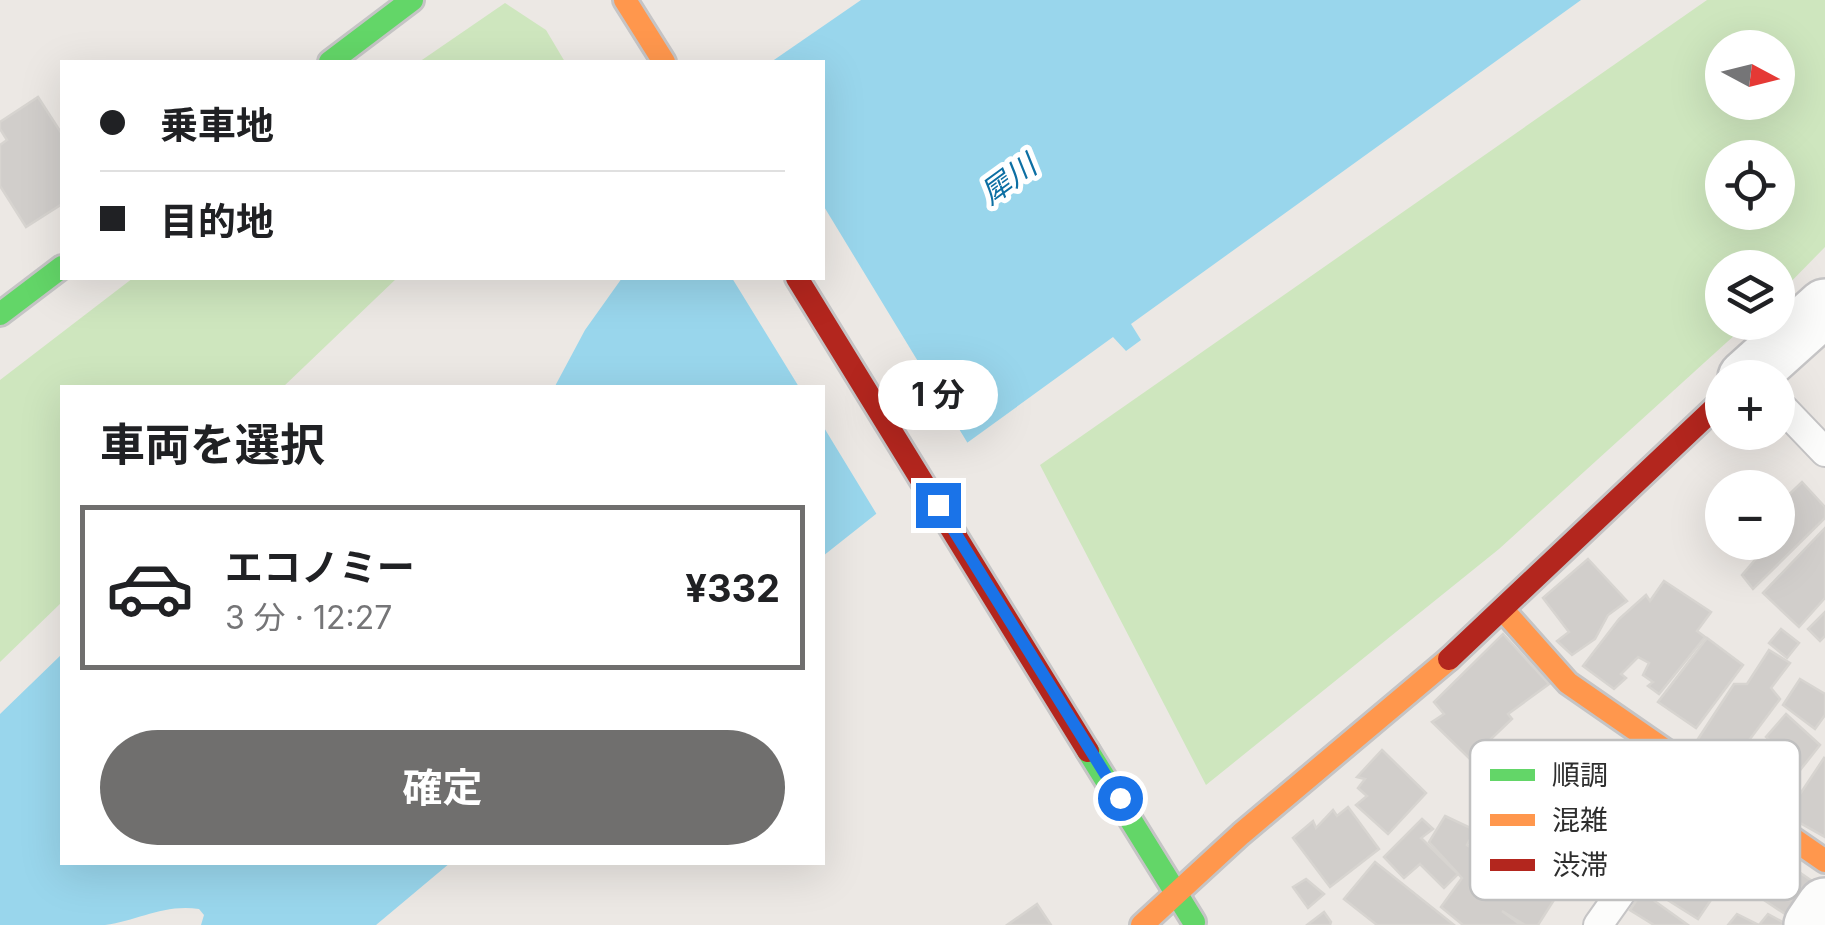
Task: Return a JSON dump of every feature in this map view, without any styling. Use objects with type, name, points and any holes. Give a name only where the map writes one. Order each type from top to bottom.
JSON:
[{"type":"street","points":[[333,60],[412,0]]},
{"type":"street","points":[[625,0],[663,60]]},
{"type":"street","points":[[0,314],[60,268]]},
{"type":"street","points":[[798,280],[1196,925]]},
{"type":"street","points":[[1775,360],[1825,307]]},
{"type":"street","points":[[1142,925],[1174,893],[1412,692],[1705,428]]},
{"type":"street","points":[[1503,610],[1568,683],[1650,740]]},
{"type":"street","points":[[1800,845],[1825,862]]},
{"type":"street","points":[[1812,925],[1825,906]]},
{"type":"lane","points":[[1795,426],[1825,452]]},
{"type":"lane","points":[[1598,925],[1616,900]]},
{"type":"green space","points":[[1707,0],[1825,0],[1825,247],[1795,278],[1795,250],[1705,250],[1705,340],[1729,340],[1499,549],[1206,785],[1040,465]]},
{"type":"green space","points":[[505,3],[546,30],[564,60],[422,60]]},
{"type":"green space","points":[[130,280],[395,280],[285,385],[60,385],[60,604],[0,662],[0,380]]},
{"type":"water","name":"犀川","points":[[861,0],[1581,0],[1131,324],[1141,340],[1126,351],[1113,337],[953,453],[825,554],[825,385],[556,385],[585,330],[621,280],[825,280],[825,60],[774,60]]},
{"type":"water","points":[[60,656],[60,865],[448,865],[376,925],[201,925],[204,915],[199,909],[186,908],[105,925],[0,925],[0,714]]},
{"type":"pier","points":[[825,208],[970,447],[879,518],[825,429],[825,385],[798,385],[733,280],[825,280]]},
{"type":"building","points":[[38,97],[60,131],[60,205],[26,227],[0,186],[0,145],[7,140],[0,122]]},
{"type":"building","points":[[1802,482],[1825,507],[1825,518],[1795,548],[1795,489]]},
{"type":"building","points":[[1825,528],[1825,598],[1799,627],[1763,593]]},
{"type":"building","points":[[1588,559],[1627,601],[1608,615],[1595,639],[1572,655],[1557,641],[1569,632],[1543,598]]},
{"type":"building","points":[[1755,560],[1782,560],[1753,589],[1742,575]]},
{"type":"building","points":[[1664,581],[1711,612],[1697,631],[1705,637],[1659,694],[1648,686],[1653,682],[1643,675],[1649,663],[1638,657],[1621,674],[1626,678],[1614,689],[1583,666],[1619,619],[1646,595],[1650,601]]},
{"type":"building","points":[[1825,612],[1825,636],[1820,641],[1808,629]]},
{"type":"building","points":[[1781,629],[1799,643],[1787,658],[1769,643]]},
{"type":"building","points":[[1503,634],[1549,684],[1508,714],[1512,719],[1490,740],[1470,740],[1470,759],[1432,722],[1444,714],[1434,702]]},
{"type":"building","points":[[1707,638],[1743,665],[1696,728],[1658,702]]},
{"type":"building","points":[[1769,650],[1790,663],[1771,688],[1780,699],[1749,740],[1698,739],[1734,684],[1747,684]]},
{"type":"building","points":[[1800,679],[1825,694],[1825,715],[1815,729],[1783,705]]},
{"type":"building","points":[[1786,714],[1820,745],[1801,769],[1800,740],[1766,737]]},
{"type":"building","points":[[1382,750],[1426,793],[1388,834],[1356,805],[1367,796],[1358,788],[1365,779],[1357,777]]},
{"type":"building","points":[[1824,758],[1825,837],[1800,823],[1800,794]]},
{"type":"building","points":[[1348,807],[1379,849],[1330,887],[1293,838],[1313,821],[1316,828],[1333,810],[1337,816]]},
{"type":"building","points":[[1445,816],[1470,828],[1470,900],[1554,900],[1538,925],[1525,925],[1502,911],[1521,925],[1463,925],[1441,907],[1462,878],[1429,842]]},
{"type":"building","points":[[1422,819],[1433,829],[1421,838],[1458,874],[1444,888],[1420,864],[1404,878],[1384,857]]},
{"type":"building","points":[[1375,862],[1454,925],[1377,925],[1344,899]]},
{"type":"building","points":[[1800,873],[1821,887],[1797,922],[1764,900],[1800,900]]},
{"type":"building","points":[[1306,879],[1324,894],[1308,908],[1293,887]]},
{"type":"building","points":[[1637,900],[1653,900],[1688,925],[1654,925],[1630,910]]},
{"type":"building","points":[[1668,900],[1711,900],[1698,919]]},
{"type":"building","points":[[1037,904],[1051,925],[1007,925]]},
{"type":"building","points":[[1324,912],[1330,925],[1307,925]]},
{"type":"building","points":[[1737,914],[1759,925],[1728,925]]},
{"type":"building","points":[[1768,914],[1788,925],[1759,925]]},
{"type":"traffic: fast","points":[[333,60],[412,0]]},
{"type":"traffic: fast","points":[[0,314],[60,269]]},
{"type":"traffic: fast","points":[[1088,751],[1194,922]]},
{"type":"traffic: slow","points":[[625,0],[663,60]]},
{"type":"traffic: slow","points":[[1503,610],[1568,683],[1650,740]]},
{"type":"traffic: slow","points":[[1142,925],[1241,834],[1449,659]]},
{"type":"traffic: slow","points":[[1800,844],[1825,861]]},
{"type":"traffic: jam","points":[[798,280],[1088,751]]},
{"type":"traffic: jam","points":[[1449,659],[1705,417]]},
{"type":"route","points":[[938,505],[1120,798]]}]
